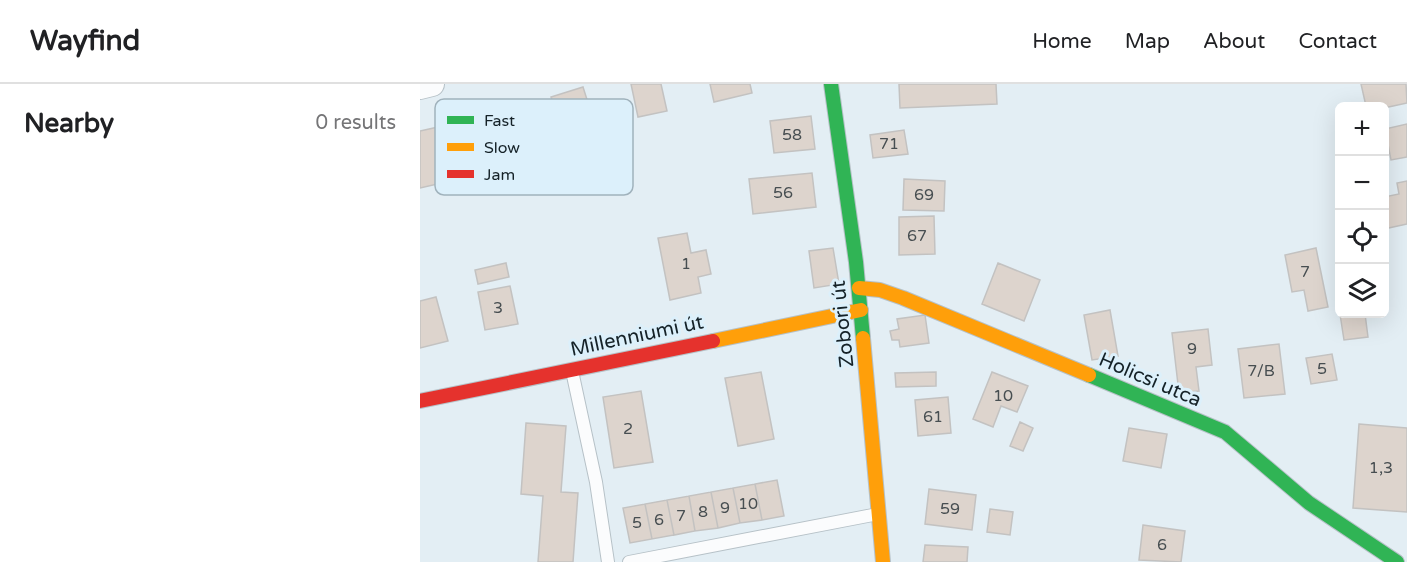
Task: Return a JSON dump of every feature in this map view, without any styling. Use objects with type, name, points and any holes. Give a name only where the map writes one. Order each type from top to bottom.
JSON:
[{"type":"street","points":[[420,87],[432,84]]},
{"type":"street","name":"Zobori út","points":[[831,84],[859,288],[883,562]]},
{"type":"street","name":"Holicsi utca","points":[[859,288],[880,290],[903,298],[1225,432],[1309,503],[1397,562]]},
{"type":"street","name":"Millenniumi út","points":[[420,401],[861,310]]},
{"type":"lane","points":[[572,370],[596,482],[608,562]]},
{"type":"lane","points":[[629,562],[880,514]]},
{"type":"building","points":[[631,84],[661,84],[667,111],[638,117]]},
{"type":"building","points":[[710,84],[750,84],[752,93],[714,102]]},
{"type":"building","points":[[899,84],[996,84],[997,104],[900,108]]},
{"type":"building","points":[[1361,84],[1406,84],[1407,103],[1389,107],[1389,102],[1365,102]]},
{"type":"building","points":[[583,87],[587,99],[552,99],[551,97]]},
{"type":"building","points":[[811,116],[815,149],[774,153],[770,121]]},
{"type":"building","points":[[1407,124],[1407,157],[1391,160],[1389,128]]},
{"type":"building","points":[[435,128],[435,185],[420,188],[420,131]]},
{"type":"building","points":[[904,130],[908,154],[873,158],[870,135]]},
{"type":"building","points":[[812,173],[816,207],[753,214],[749,179]]},
{"type":"building","points":[[904,179],[945,181],[944,211],[903,210]]},
{"type":"building","points":[[1407,181],[1407,224],[1389,228],[1389,196],[1399,194],[1397,183]]},
{"type":"building","points":[[934,216],[935,254],[899,255],[899,217]]},
{"type":"building","points":[[687,233],[691,253],[706,250],[711,274],[698,277],[701,293],[670,300],[658,238]]},
{"type":"building","points":[[833,248],[839,284],[814,288],[809,251]]},
{"type":"building","points":[[1316,248],[1328,307],[1308,311],[1304,290],[1292,292],[1285,255]]},
{"type":"building","points":[[506,263],[509,277],[478,284],[475,270]]},
{"type":"building","points":[[998,263],[1040,280],[1024,321],[982,304]]},
{"type":"building","points":[[510,286],[518,324],[485,330],[478,292]]},
{"type":"building","points":[[436,297],[448,341],[420,348],[420,301]]},
{"type":"building","points":[[1110,310],[1118,356],[1092,360],[1084,315]]},
{"type":"building","points":[[925,315],[929,343],[900,347],[899,340],[892,340],[890,331],[899,329],[897,319]]},
{"type":"building","points":[[1341,318],[1366,318],[1368,337],[1344,340]]},
{"type":"building","points":[[1208,329],[1212,365],[1196,367],[1199,391],[1179,393],[1172,333]]},
{"type":"building","points":[[1279,344],[1285,394],[1244,398],[1238,349]]},
{"type":"building","points":[[1332,354],[1337,380],[1311,384],[1306,358]]},
{"type":"building","points":[[761,372],[774,439],[738,446],[725,378]]},
{"type":"building","points":[[936,372],[936,386],[896,387],[895,373]]},
{"type":"building","points":[[992,372],[1028,386],[1017,412],[1001,406],[993,427],[973,419]]},
{"type":"building","points":[[641,391],[653,462],[614,468],[603,397]]},
{"type":"building","points":[[948,397],[951,433],[918,436],[915,400]]},
{"type":"building","points":[[1020,422],[1033,428],[1023,451],[1010,446]]},
{"type":"building","points":[[526,423],[566,426],[561,492],[578,493],[573,562],[538,562],[543,496],[521,494]]},
{"type":"building","points":[[1359,424],[1407,428],[1407,512],[1353,508]]},
{"type":"building","points":[[1129,428],[1167,434],[1161,468],[1123,461]]},
{"type":"building","points":[[777,480],[784,516],[762,520],[755,484]]},
{"type":"building","points":[[755,484],[762,520],[740,523],[733,488]]},
{"type":"building","points":[[733,488],[740,523],[718,528],[711,492]]},
{"type":"building","points":[[929,489],[976,495],[972,530],[925,524]]},
{"type":"building","points":[[711,492],[718,528],[695,531],[689,496]]},
{"type":"building","points":[[689,496],[695,531],[674,535],[667,500]]},
{"type":"building","points":[[667,500],[674,535],[652,539],[645,504]]},
{"type":"building","points":[[645,504],[652,539],[630,543],[623,508]]},
{"type":"building","points":[[990,509],[1013,512],[1010,535],[987,532]]},
{"type":"building","points":[[1143,525],[1185,531],[1181,562],[1139,560]]},
{"type":"building","points":[[925,545],[968,547],[967,562],[923,562]]},
{"type":"traffic: fast","points":[[831,84],[856,262],[863,338]]},
{"type":"traffic: fast","points":[[1089,375],[1225,432],[1309,503],[1397,562]]},
{"type":"traffic: slow","points":[[859,288],[880,290],[903,298],[1089,375]]},
{"type":"traffic: slow","points":[[713,341],[861,310]]},
{"type":"traffic: slow","points":[[863,338],[883,562]]},
{"type":"traffic: jam","points":[[420,401],[713,341]]}]
